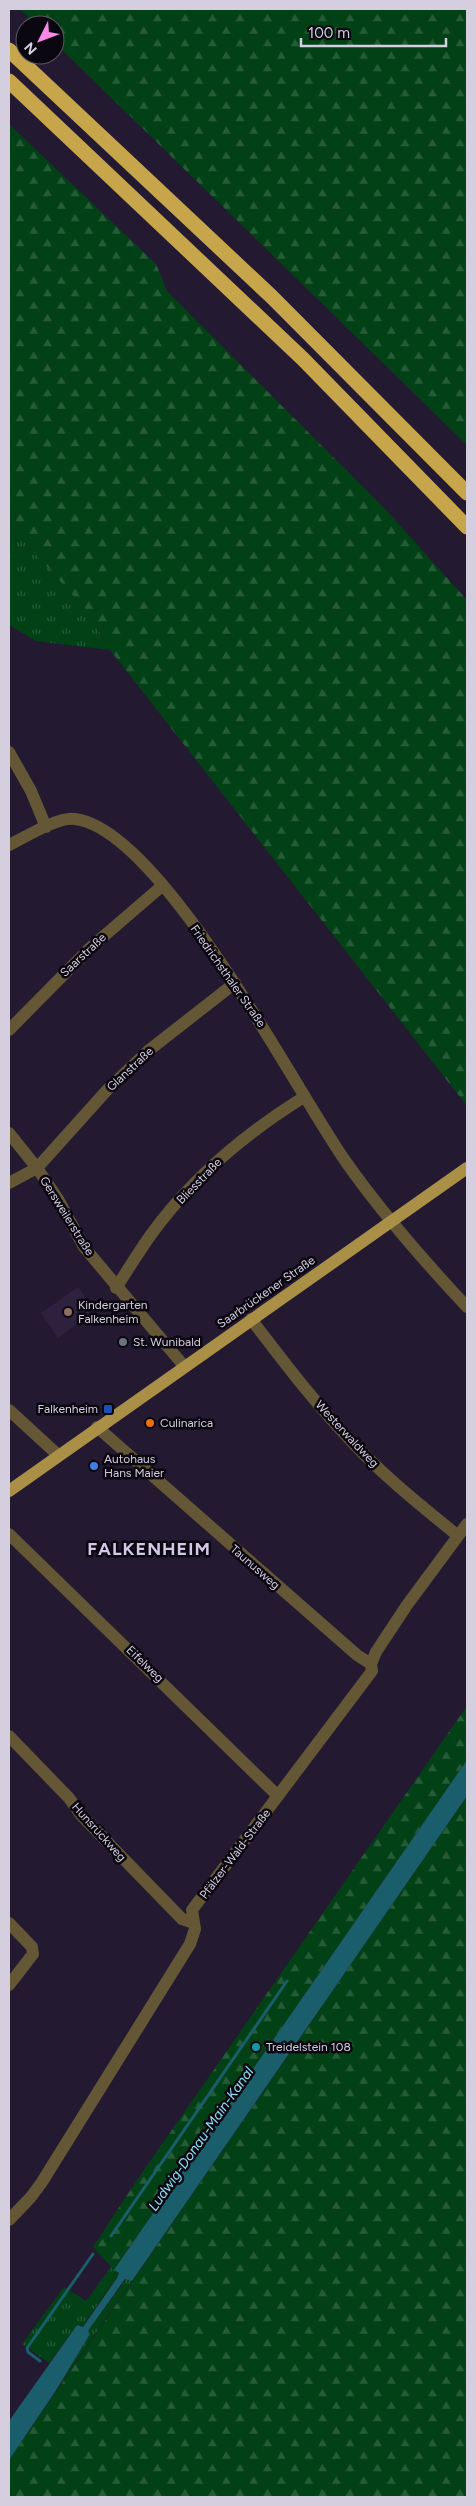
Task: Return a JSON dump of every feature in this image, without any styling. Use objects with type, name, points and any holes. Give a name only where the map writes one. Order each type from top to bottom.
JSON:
[{"type":"highway","points":[[9,50],[272,297],[467,493]]},
{"type":"highway","points":[[9,81],[324,380],[467,527]]},
{"type":"main road","name":"Saarbrückener Straße","points":[[9,1491],[97,1427],[467,1168]]},
{"type":"street","points":[[9,752],[31,791],[46,826]]},
{"type":"street","name":"Friedrichsthaler Straße","points":[[9,845],[46,826],[62,820],[75,819],[105,831],[130,849],[196,928],[235,983],[346,1162],[392,1221]]},
{"type":"street","name":"Saarstraße","points":[[9,1030],[90,948],[162,886]]},
{"type":"street","name":"Glanstraße","points":[[9,1183],[37,1168],[108,1089],[148,1051],[235,983]]},
{"type":"street","name":"Bliesstraße","points":[[116,1288],[150,1236],[187,1192],[224,1155],[264,1122],[304,1097]]},
{"type":"street","name":"Gersweilerstraße","points":[[9,1133],[37,1168],[58,1199],[84,1247],[116,1288],[184,1366]]},
{"type":"street","points":[[392,1221],[467,1306]]},
{"type":"street","name":"Westerwaldweg","points":[[251,1319],[301,1384],[355,1446],[396,1485],[458,1536]]},
{"type":"street","points":[[9,1410],[58,1455]]},
{"type":"street","name":"Taunusweg","points":[[97,1427],[357,1655],[371,1664]]},
{"type":"street","name":"Pfälzer-Wald-Straße","points":[[9,2220],[31,2196],[52,2165],[190,1944],[195,1929],[192,1910],[372,1671],[371,1664],[376,1652],[407,1605],[467,1524]]},
{"type":"street","name":"Eifelweg","points":[[9,1534],[278,1796]]},
{"type":"street","name":"Hunsrückweg","points":[[9,1736],[69,1798],[81,1815],[182,1919],[194,1922]]},
{"type":"street","points":[[9,1923],[32,1947],[33,1954],[9,1985]]},
{"type":"shaded area","name":"Kindergarten Falkenheim","points":[[78,1287],[95,1311],[58,1338],[41,1313]]},
{"type":"shaded area","points":[[467,1760],[467,1796],[132,2281],[125,2279],[88,2331],[90,2334],[55,2392],[9,2460],[9,2421],[77,2325],[83,2327],[117,2278],[119,2273],[114,2270],[118,2264]]},
{"type":"green space","points":[[20,9],[467,9],[467,445],[65,53],[65,15],[26,15]]},
{"type":"green space","points":[[9,124],[156,264],[167,291],[386,510],[467,600],[467,1106],[110,650],[87,611],[9,525]]},
{"type":"green space","points":[[9,525],[87,611],[110,650],[36,641],[9,625]]},
{"type":"green space","points":[[467,1706],[467,1760],[114,2270],[93,2247],[135,2183]]},
{"type":"green space","points":[[467,1796],[467,2497],[9,2497],[9,2460]]},
{"type":"green space","points":[[111,2267],[119,2274],[82,2327],[77,2325],[49,2363],[22,2344],[64,2287],[86,2301]]},
{"type":"green space","points":[[127,2278],[132,2281],[55,2392],[90,2334],[88,2331]]},
{"type":"waterway","points":[[111,2236],[287,1981]]},
{"type":"waterway","points":[[40,2361],[28,2352],[27,2348],[93,2254]]},
{"type":"place","name":"Kindergarten Falkenheim","points":[[68,1312]]},
{"type":"place","name":"St. Wunibald","points":[[123,1342]]},
{"type":"place","name":"Falkenheim","points":[[108,1409]]},
{"type":"place","name":"Culinarica","points":[[150,1423]]},
{"type":"place","name":"Autohaus Hans Maier","points":[[94,1466]]},
{"type":"place","name":"Treidelstein 108","points":[[256,2047]]},
{"type":"district","name":"FALKENHEIM","points":[[149,1549]]},
{"type":"water label","name":"Ludwig-Donau-Main-Kanal","points":[[201,2139]]}]
